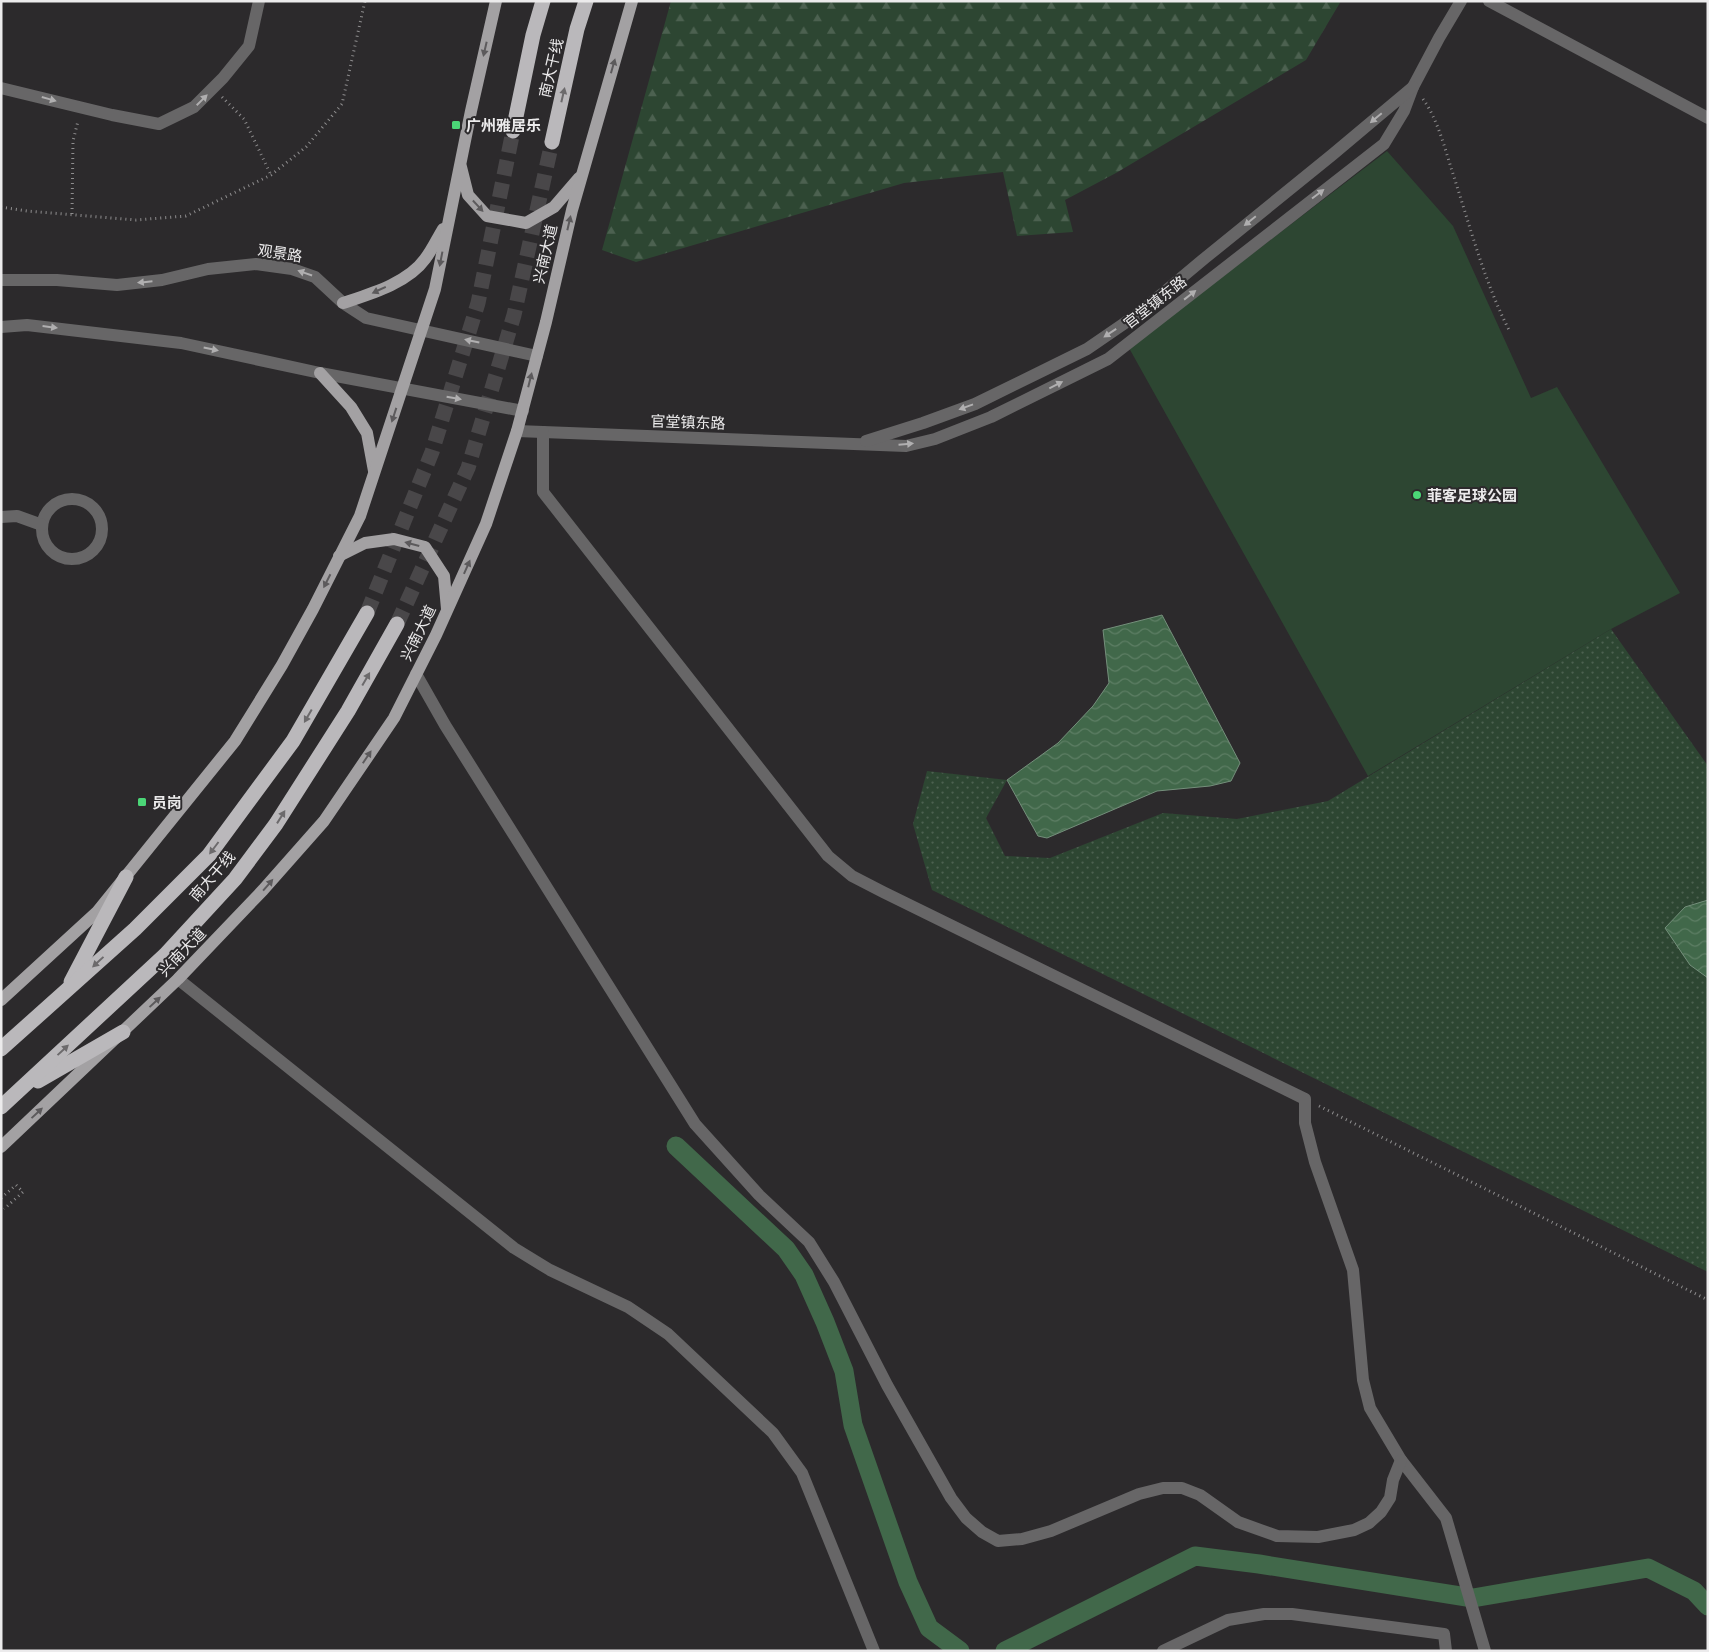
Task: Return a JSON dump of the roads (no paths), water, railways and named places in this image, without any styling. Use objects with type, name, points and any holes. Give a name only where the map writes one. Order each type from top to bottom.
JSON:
[{"type":"highway","name":"南大干线","points":[[513,131],[533,35],[543,1]]},
{"type":"highway","name":"南大干线","points":[[552,142],[577,30],[586,1]]},
{"type":"highway","name":"南大干线","points":[[1,1049],[135,929],[209,855],[293,741],[367,613]]},
{"type":"highway","name":"南大干线","points":[[6,1102],[165,955],[235,879],[281,816],[348,711],[397,624]]},
{"type":"highway","points":[[66,992],[126,877]]},
{"type":"highway","points":[[6,1102],[123,1032]]},
{"type":"main road","name":"兴南大道","points":[[1,1147],[178,980],[263,890],[324,821],[394,718],[447,612],[486,524],[517,432],[582,176],[632,1]]},
{"type":"main road","points":[[1,1000],[97,912],[234,741],[282,665],[360,516],[435,289],[460,162],[495,2]]},
{"type":"main road","points":[[460,162],[468,195],[487,216],[526,223],[554,207],[582,176]]},
{"type":"main road","points":[[343,303],[375,292],[410,274],[424,260],[449,221]]},
{"type":"main road","points":[[320,373],[351,407],[367,433],[375,472]]},
{"type":"main road","points":[[339,556],[365,543],[394,539],[425,547],[444,576],[447,612]]},
{"type":"street","points":[[1,88],[81,108],[159,124],[194,107],[249,46],[259,1]]},
{"type":"street","name":"官堂镇东路","points":[[517,432],[906,446],[935,439],[991,417],[1108,358],[1384,144],[1404,111],[1413,87],[1438,38],[1461,1]]},
{"type":"street","points":[[1489,1],[1708,118]]},
{"type":"street","name":"官堂镇东路","points":[[857,444],[975,404],[1087,349],[1138,314],[1413,87]]},
{"type":"street","name":"观景路","points":[[1,280],[57,280],[117,284],[162,280],[208,269],[256,264],[292,269],[315,277],[343,303],[366,318],[537,356]]},
{"type":"street","points":[[1,327],[27,325],[181,343],[320,373],[523,411]]},
{"type":"street","points":[[543,432],[543,492],[828,856],[852,876],[882,892],[1305,1099],[1305,1124],[1353,1270],[1363,1380],[1370,1408],[1401,1460],[1446,1518],[1485,1651]]},
{"type":"street","points":[[76,499],[93,507],[101,524],[101,533],[98,543],[87,554],[73,559],[62,558],[53,553],[46,545],[42,536],[42,525],[44,516],[50,508],[58,502],[76,499]]},
{"type":"street","points":[[1,517],[17,516],[42,525]]},
{"type":"street","points":[[416,674],[450,734],[695,1124],[758,1195],[808,1242],[834,1282],[887,1385],[951,1498],[966,1518],[982,1532],[998,1541],[1022,1539],[1051,1531],[1138,1494],[1162,1488],[1182,1488],[1200,1495],[1238,1522],[1277,1536],[1318,1537],[1354,1530],[1382,1512],[1390,1498],[1393,1480],[1401,1460]]},
{"type":"street","points":[[178,980],[514,1248],[550,1270],[628,1307],[668,1334],[773,1433],[802,1472],[874,1651]]},
{"type":"street","points":[[1163,1651],[1228,1620],[1264,1614],[1292,1614],[1444,1634],[1446,1651]]},
{"type":"water","points":[[1162,615],[1240,763],[1231,781],[1210,786],[1157,791],[1047,838],[1038,836],[1007,780],[1058,743],[1093,706],[1109,683],[1103,630]]},
{"type":"water","points":[[1708,900],[1708,978],[1690,965],[1665,928],[1685,907]]},
{"type":"waterway","points":[[676,1146],[786,1249],[804,1275],[844,1371],[853,1425],[908,1582],[929,1628],[960,1651]]},
{"type":"waterway","points":[[1005,1651],[1195,1556],[1259,1564],[1473,1598],[1648,1568],[1694,1591],[1708,1606]]},
{"type":"tunnel","points":[[367,613],[432,452],[478,303],[513,131]]},
{"type":"tunnel","points":[[397,624],[468,468],[514,315],[552,142]]},
{"type":"place","name":"广州雅居乐","points":[[456,125]]},
{"type":"place","name":"菲客足球公园","points":[[1417,495]]},
{"type":"place","name":"员岗","points":[[142,802]]}]
